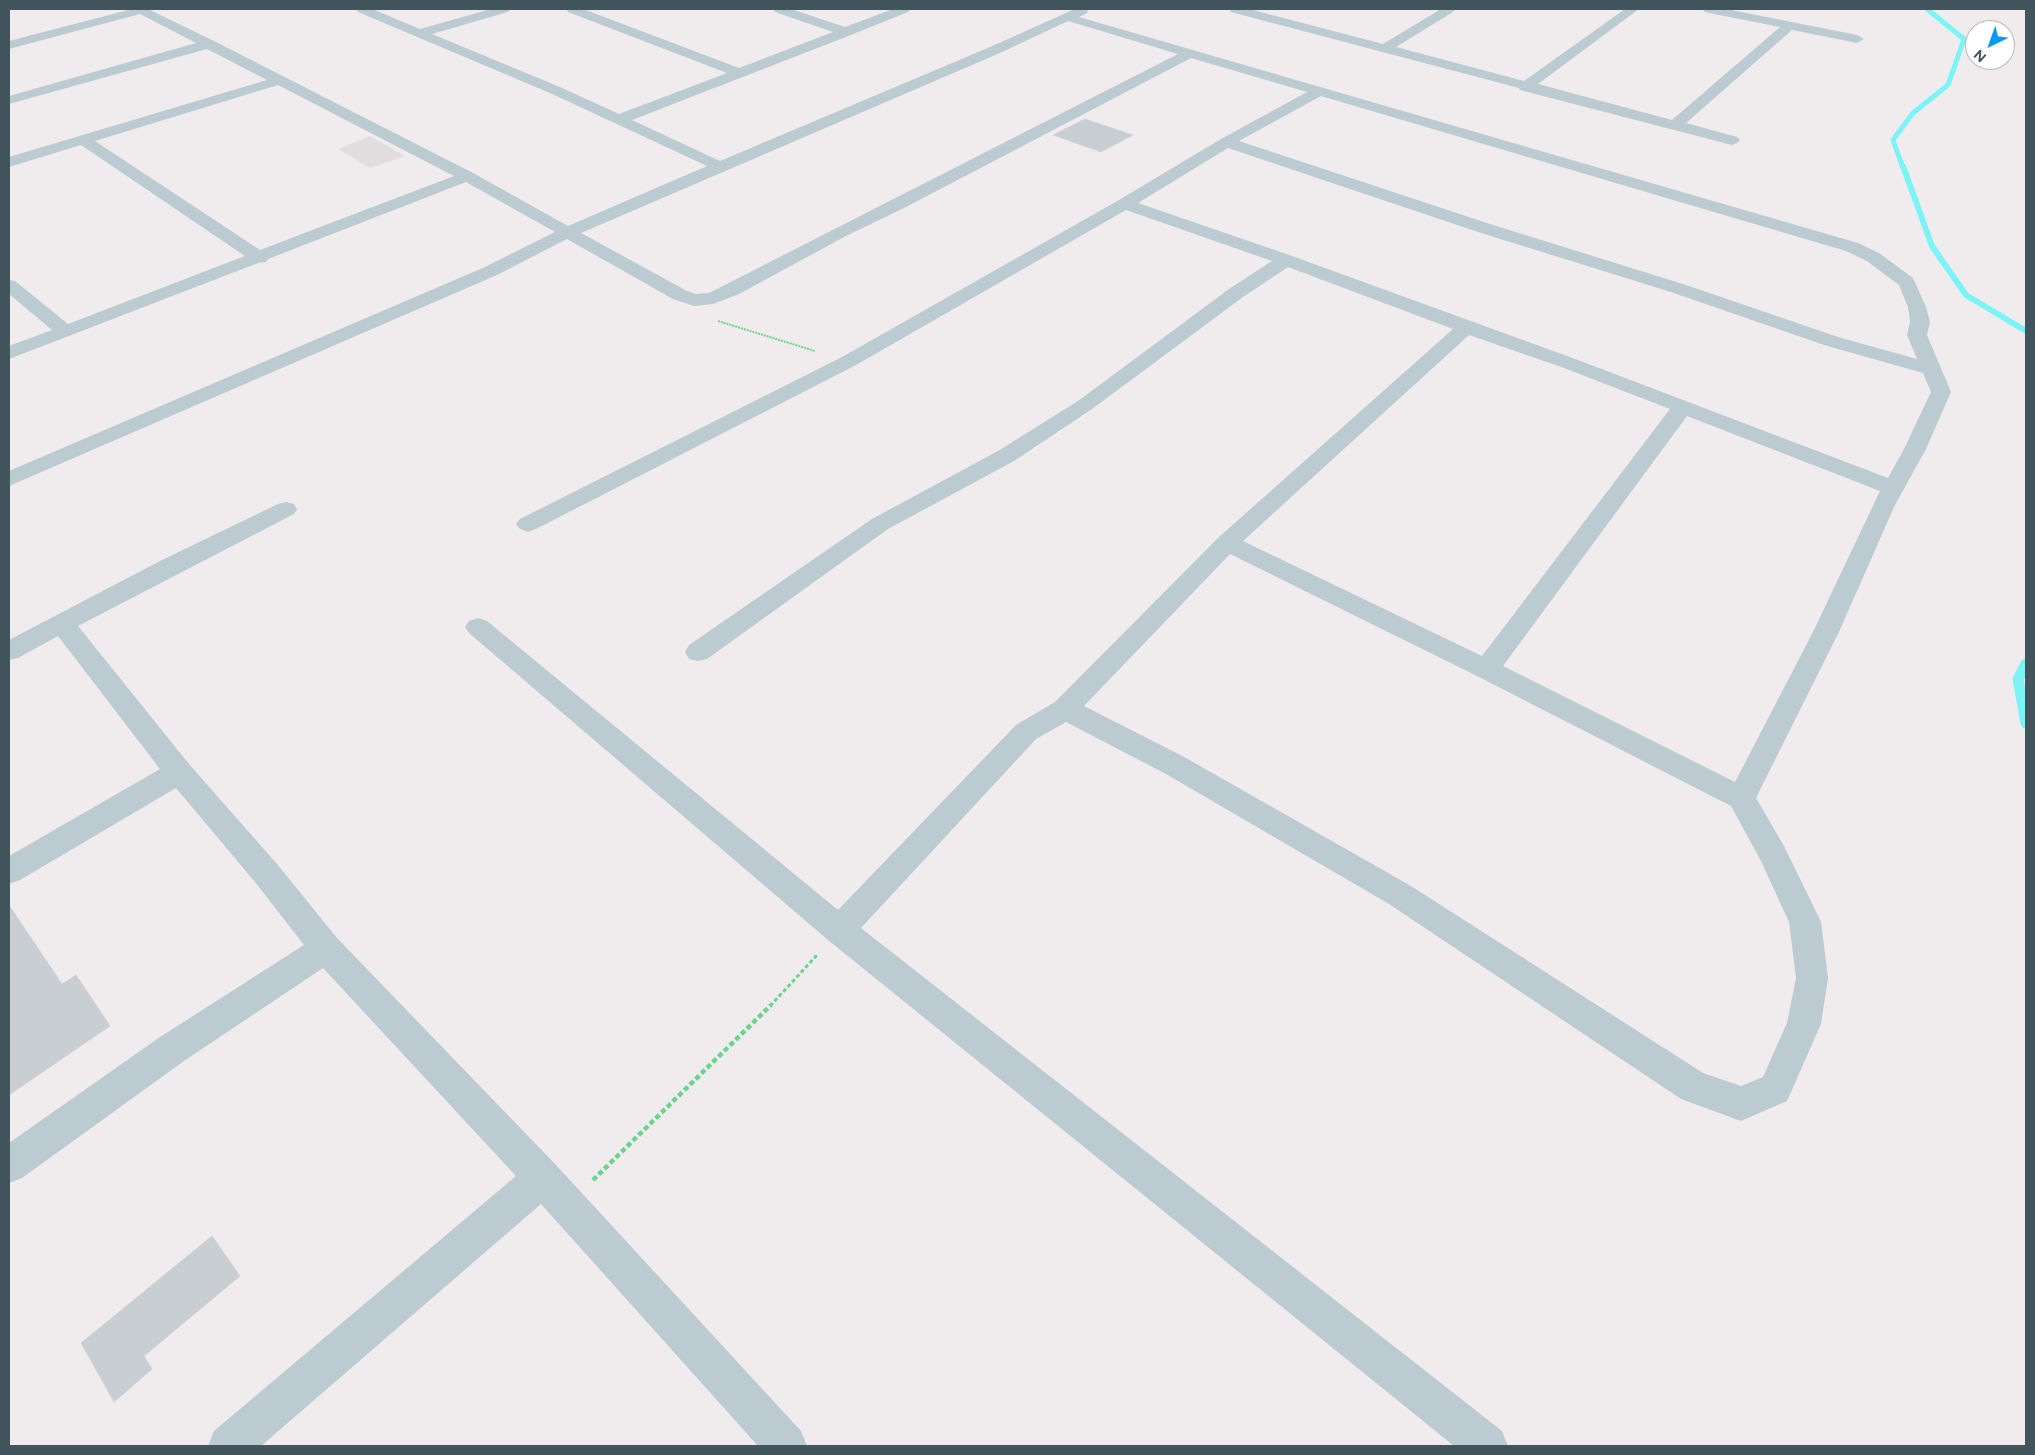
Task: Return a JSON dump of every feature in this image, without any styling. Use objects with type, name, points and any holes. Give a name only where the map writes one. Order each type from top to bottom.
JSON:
[{"type":"street","points":[[9,46],[141,9],[467,176],[680,295],[694,300],[713,298],[732,290],[840,232],[900,203],[1188,54]]},
{"type":"street","points":[[362,9],[555,90],[720,167]]},
{"type":"street","points":[[420,33],[504,9]]},
{"type":"street","points":[[572,9],[740,73]]},
{"type":"street","points":[[779,9],[846,32]]},
{"type":"street","points":[[618,120],[904,9]]},
{"type":"street","points":[[9,479],[491,271],[568,232],[1087,9]]},
{"type":"street","points":[[1235,9],[1263,12],[1525,87],[1732,140]]},
{"type":"street","points":[[1386,48],[1449,9]]},
{"type":"street","points":[[1525,87],[1633,9]]},
{"type":"street","points":[[1709,9],[1857,39]]},
{"type":"street","points":[[1067,17],[1852,247],[1873,257],[1906,282],[1917,307],[1920,322],[1917,335],[1941,392],[1915,449],[1893,488],[1825,634],[1742,798]]},
{"type":"street","points":[[1674,126],[1790,25]]},
{"type":"street","points":[[9,100],[209,44]]},
{"type":"street","points":[[9,162],[280,80]]},
{"type":"street","points":[[528,524],[849,361],[1125,204],[1226,142],[1318,92]]},
{"type":"street","points":[[83,140],[260,258]]},
{"type":"street","points":[[1226,142],[1484,228],[1680,289],[1831,341],[1930,369]]},
{"type":"street","points":[[9,353],[260,258],[467,176]]},
{"type":"street","points":[[1125,204],[1286,260],[1571,364],[1893,488]]},
{"type":"street","points":[[698,652],[880,524],[1006,456],[1085,405],[1236,294],[1286,260]]},
{"type":"street","points":[[9,285],[65,331]]},
{"type":"street","points":[[839,930],[1026,732],[1065,709],[1227,543],[1466,327]]},
{"type":"street","points":[[1486,669],[1682,408]]},
{"type":"street","points":[[9,651],[169,566],[286,509]]},
{"type":"street","points":[[1065,709],[1176,766],[1400,895],[1693,1087],[1741,1104],[1775,1089],[1804,1024],[1812,978],[1805,922],[1773,855],[1742,798],[1486,669],[1227,543]]},
{"type":"street","points":[[62,624],[179,772],[266,873],[326,948],[555,1191],[786,1446]]},
{"type":"street","points":[[478,627],[839,930],[1487,1446]]},
{"type":"street","points":[[9,871],[179,772]]},
{"type":"street","points":[[9,1165],[172,1049],[326,948]]},
{"type":"street","points":[[229,1446],[555,1191]]},
{"type":"path","points":[[694,300],[695,307],[719,322],[849,361]]},
{"type":"path","points":[[555,1191],[702,1074],[792,984],[839,930]]},
{"type":"shaded area","points":[[370,136],[405,156],[370,168],[338,149]]},
{"type":"building","points":[[1085,119],[1133,135],[1101,152],[1053,135]]},
{"type":"building","points":[[9,905],[62,984],[76,975],[110,1026],[9,1095]]},
{"type":"building","points":[[212,1236],[240,1276],[144,1356],[152,1369],[114,1402],[81,1343]]},
{"type":"waterway","points":[[1903,168],[1893,140],[1913,113],[1948,85],[1964,39],[1927,9]]},
{"type":"waterway","points":[[1903,166],[1932,246],[1966,295],[2026,331]]},
{"type":"waterway","points":[[2026,664],[2018,679],[2026,723]]}]
